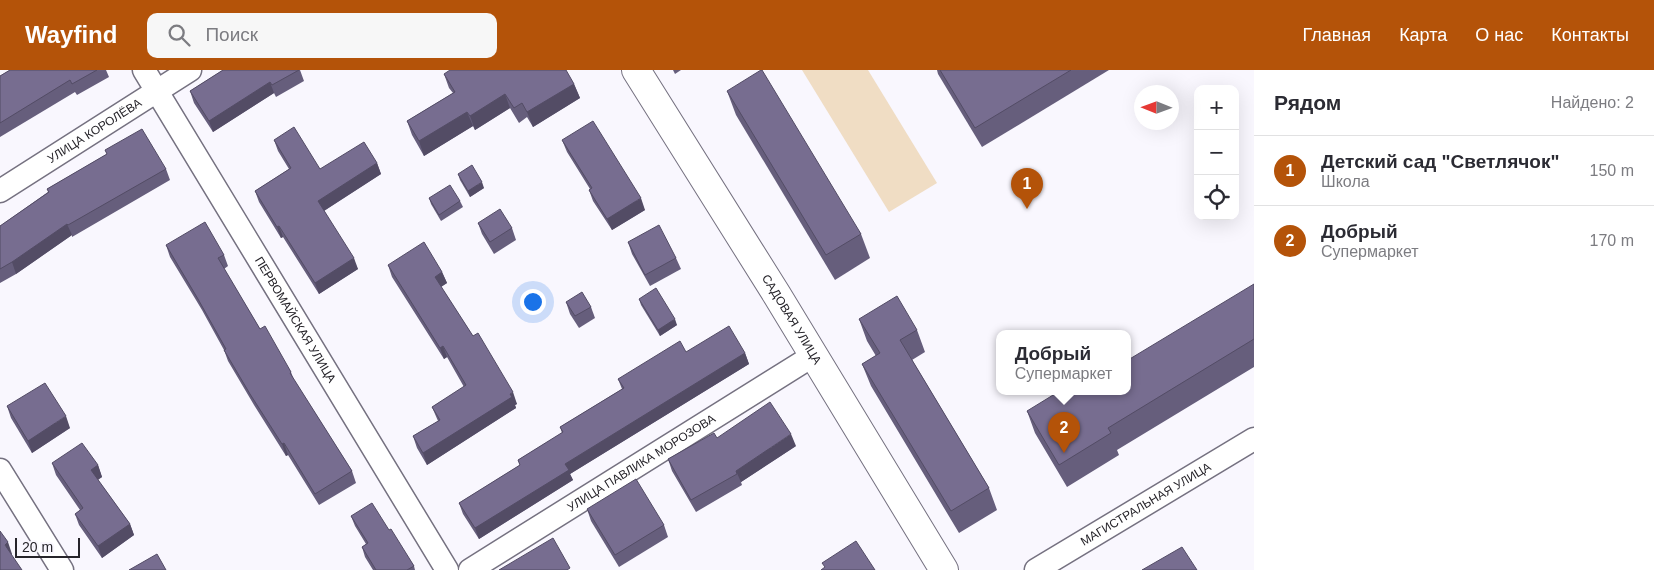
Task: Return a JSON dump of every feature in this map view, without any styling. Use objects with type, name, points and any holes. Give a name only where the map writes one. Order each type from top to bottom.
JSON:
[{"type":"street","name":"ПЕРВОМАЙСКАЯ УЛИЦА","points":[[144,70],[447,570]]},
{"type":"street","name":"УЛИЦА КОРОЛЁВА","points":[[0,191],[190,70]]},
{"type":"street","name":"САДОВАЯ УЛИЦА","points":[[636,70],[814,355],[944,570]]},
{"type":"street","name":"УЛИЦА ПАВЛИКА МОРОЗОВА","points":[[470,570],[814,355]]},
{"type":"street","name":"МАГИСТРАЛЬНАЯ УЛИЦА","points":[[1036,570],[1254,440]]},
{"type":"street","points":[[0,470],[62,570]]},
{"type":"shaded area","points":[[802,70],[868,70],[937,183],[889,212]]},
{"type":"building","points":[[10,70],[97,70],[72,84],[70,80],[0,123],[0,76]]},
{"type":"building","points":[[223,70],[299,70],[272,85],[270,82],[209,121],[190,91]]},
{"type":"building","points":[[450,70],[566,70],[574,84],[527,112],[522,103],[514,108],[505,94],[470,116],[467,112],[419,141],[407,121],[455,92],[444,74]]},
{"type":"building","points":[[761,70],[861,234],[826,255],[727,91]]},
{"type":"building","points":[[940,70],[1071,70],[975,128]]},
{"type":"building","points":[[593,121],[641,198],[607,219],[589,190],[592,188],[562,140]]},
{"type":"building","points":[[294,127],[320,169],[364,142],[377,163],[318,201],[354,258],[315,283],[255,191],[291,168],[274,140]]},
{"type":"building","points":[[142,129],[166,169],[67,224],[0,269],[0,226],[49,192],[47,189],[107,154],[105,150]]},
{"type":"building","points":[[472,165],[482,182],[468,191],[458,174]]},
{"type":"building","points":[[450,185],[460,201],[439,215],[429,198]]},
{"type":"building","points":[[500,209],[512,228],[490,242],[478,223]]},
{"type":"building","points":[[205,222],[224,255],[218,258],[260,329],[265,326],[290,373],[352,471],[315,494],[284,443],[282,444],[250,394],[166,245]]},
{"type":"building","points":[[659,225],[676,258],[645,275],[628,242]]},
{"type":"building","points":[[424,242],[442,272],[435,277],[473,336],[478,333],[513,392],[510,394],[512,397],[423,453],[413,436],[440,420],[432,407],[466,385],[443,346],[440,348],[388,265]]},
{"type":"building","points":[[1254,284],[1254,339],[1108,428],[1111,433],[1059,465],[1027,411],[1053,395],[1131,395],[1131,358]]},
{"type":"building","points":[[656,288],[675,319],[658,330],[639,299]]},
{"type":"building","points":[[582,292],[591,307],[575,316],[566,302]]},
{"type":"building","points":[[897,296],[917,330],[900,340],[989,488],[951,511],[862,364],[880,353],[859,319]]},
{"type":"building","points":[[729,326],[745,353],[565,464],[569,470],[475,528],[459,503],[520,465],[518,460],[563,432],[560,427],[624,388],[618,379],[680,341],[686,352]]},
{"type":"building","points":[[45,383],[66,416],[28,441],[7,406]]},
{"type":"building","points":[[770,402],[791,434],[736,471],[737,474],[691,500],[668,459],[714,433],[717,438]]},
{"type":"building","points":[[82,443],[98,465],[91,470],[130,524],[98,546],[75,514],[83,508],[52,463]]},
{"type":"building","points":[[636,479],[664,525],[615,555],[587,509]]},
{"type":"building","points":[[372,503],[414,566],[407,570],[376,570],[362,547],[368,543],[351,516]]},
{"type":"building","points":[[0,531],[8,542],[5,545],[22,570],[0,570]]},
{"type":"building","points":[[553,538],[570,568],[567,570],[499,570]]},
{"type":"building","points":[[856,541],[875,570],[821,570],[825,567],[822,563]]},
{"type":"building","points":[[1182,547],[1197,570],[1142,570]]},
{"type":"building","points":[[157,554],[166,570],[129,570]]},
{"type":"place","name":"Детский сад \"Светлячок\"","points":[[1027,209]]},
{"type":"place","name":"Добрый","points":[[1064,453]]}]
